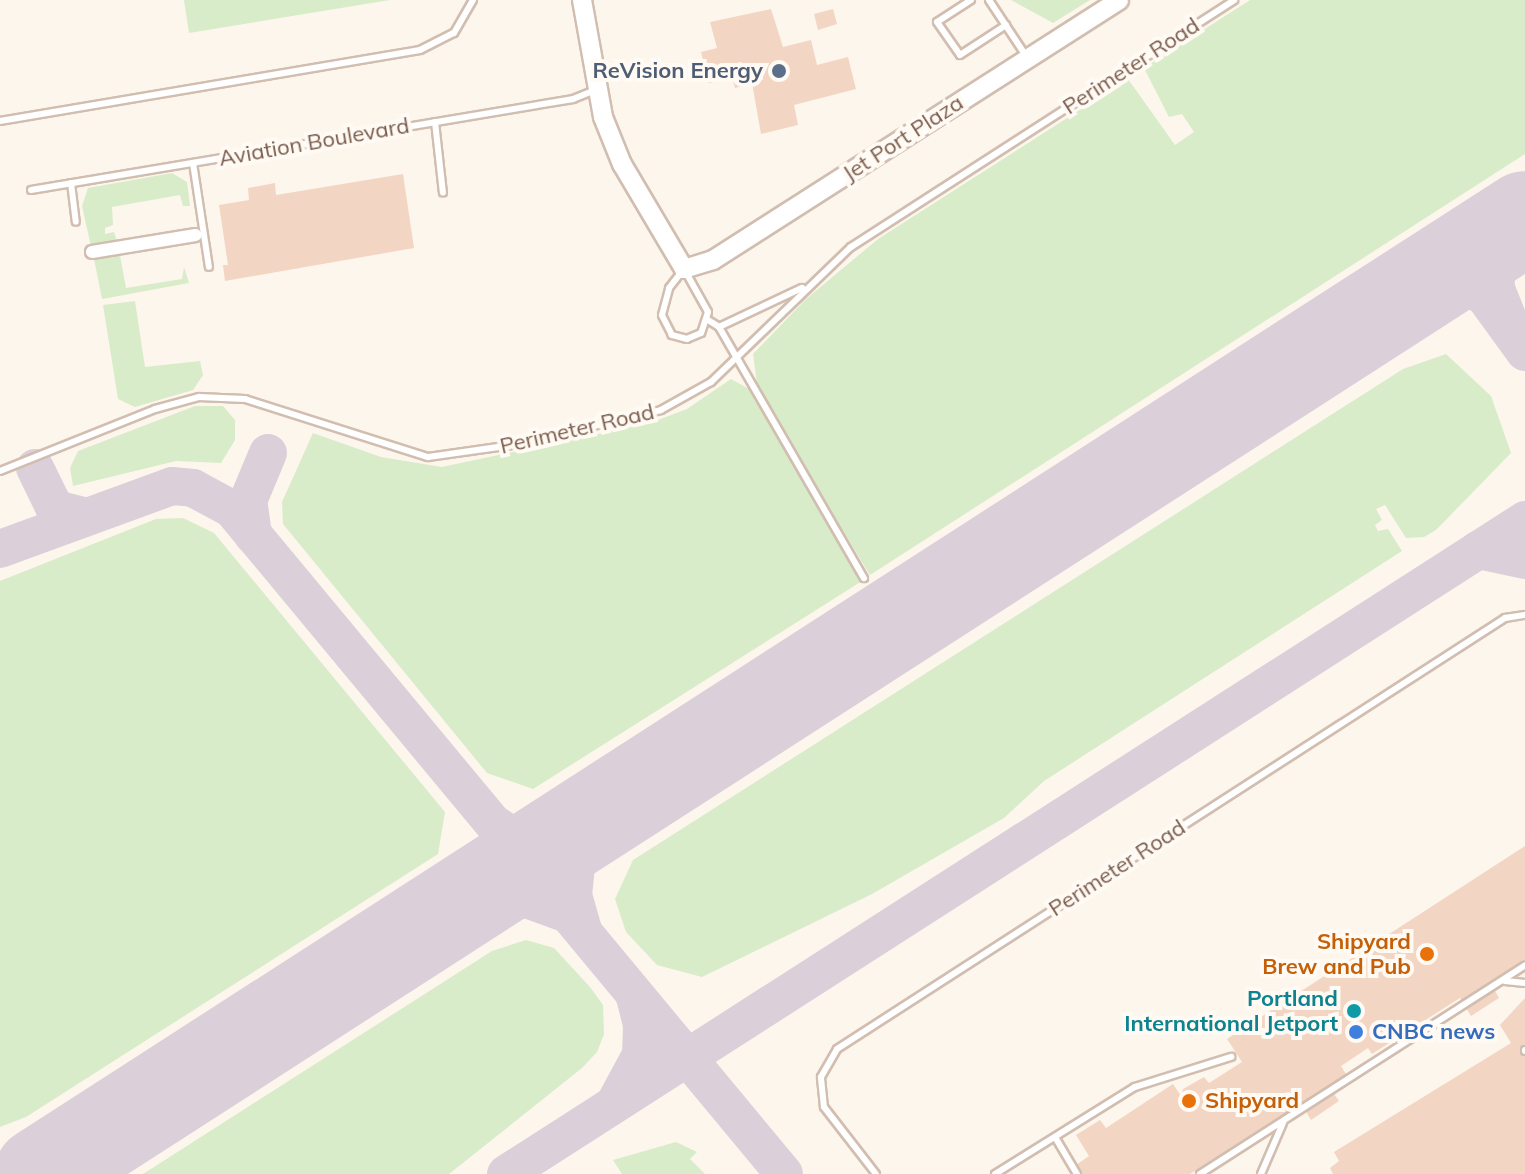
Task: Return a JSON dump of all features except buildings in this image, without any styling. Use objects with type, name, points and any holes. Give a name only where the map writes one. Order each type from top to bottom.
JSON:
[{"type":"street","points":[[582,0],[595,90],[622,164],[684,269]]},
{"type":"street","name":"Jet Port Plaza","points":[[684,269],[713,260],[1119,0]]},
{"type":"street","points":[[92,252],[196,235]]},
{"type":"lane","points":[[0,121],[420,50],[454,33],[473,0]]},
{"type":"lane","points":[[971,0],[937,22],[960,55],[1006,25]]},
{"type":"lane","points":[[989,0],[1028,59]]},
{"type":"lane","name":"Perimeter Road","points":[[0,471],[155,409],[221,396],[298,413],[408,453],[454,456],[661,410],[689,397],[735,360],[808,286],[877,229],[1234,0]]},
{"type":"lane","name":"Aviation Boulevard","points":[[31,190],[573,99],[595,90]]},
{"type":"lane","points":[[435,122],[443,193]]},
{"type":"lane","points":[[193,163],[209,267]]},
{"type":"lane","points":[[71,183],[76,222]]},
{"type":"lane","points":[[684,269],[706,305],[708,320],[701,333],[687,339],[672,335],[663,323],[669,288],[684,269]]},
{"type":"lane","points":[[719,327],[808,286]]},
{"type":"lane","points":[[708,320],[719,327],[735,360],[864,578]]},
{"type":"lane","name":"Perimeter Road","points":[[876,1174],[824,1107],[821,1077],[837,1049],[1505,618],[1525,615]]},
{"type":"lane","points":[[1200,1174],[1505,981],[1525,965]]},
{"type":"lane","points":[[1505,981],[1525,983]]},
{"type":"lane","points":[[995,1174],[1135,1087],[1231,1057]]},
{"type":"lane","points":[[1261,1174],[1285,1120]]},
{"type":"lane","points":[[1055,1137],[1077,1174]]},
{"type":"green space","points":[[184,0],[390,0],[189,33]]},
{"type":"green space","points":[[1011,0],[1090,0],[1053,23]]},
{"type":"green space","points":[[1250,0],[1525,0],[1525,154],[870,575],[758,391],[753,354],[806,299],[878,239],[1128,79],[1175,145],[1194,132],[1182,114],[1169,117],[1144,68]]},
{"type":"green space","points":[[172,173],[187,182],[190,206],[183,206],[180,195],[112,207],[113,225],[105,228],[105,234],[114,232],[118,245],[92,251],[82,206],[88,188]]},
{"type":"green space","points":[[119,250],[126,288],[182,279],[184,267],[189,283],[102,299],[93,254]]},
{"type":"green space","points":[[135,301],[145,367],[200,361],[203,375],[193,390],[135,407],[118,399],[103,305]]},
{"type":"green space","points":[[1446,354],[1491,396],[1511,453],[1436,530],[1424,537],[1406,538],[1385,505],[1376,509],[1382,520],[1375,525],[1378,531],[1388,529],[1402,551],[1044,781],[1004,818],[872,894],[702,977],[657,965],[626,932],[615,899],[633,860],[1403,369]]},
{"type":"green space","points":[[731,379],[749,389],[862,581],[533,789],[487,773],[283,524],[282,502],[313,433],[381,457],[442,467],[650,423],[687,409]]},
{"type":"green space","points":[[195,406],[223,406],[235,420],[235,440],[221,463],[176,461],[73,486],[70,468],[78,451]]},
{"type":"green space","points":[[183,518],[214,533],[445,812],[438,854],[26,1117],[0,1127],[0,581],[156,519]]},
{"type":"green space","points":[[526,940],[554,948],[590,987],[603,1005],[604,1034],[597,1052],[582,1068],[449,1174],[143,1174],[492,951]]},
{"type":"green space","points":[[676,1142],[697,1152],[690,1159],[705,1174],[622,1174],[613,1160]]},
{"type":"taxiway","points":[[1509,321],[1496,289],[1495,265],[1505,241],[1525,218]]},
{"type":"taxiway","points":[[1415,291],[1443,282],[1464,284],[1485,297],[1525,352]]},
{"type":"taxiway","points":[[253,535],[248,501],[268,453]]},
{"type":"taxiway","points":[[35,468],[55,509],[83,516]]},
{"type":"taxiway","points":[[0,549],[172,486],[193,488],[232,509],[784,1174]]},
{"type":"taxiway","points":[[506,1174],[1525,520]]},
{"type":"taxiway","points":[[1478,550],[1525,560]]},
{"type":"taxiway","points":[[583,930],[573,895],[577,859],[590,832],[616,804]]},
{"type":"taxiway","points":[[496,825],[511,835],[540,841],[578,828]]},
{"type":"taxiway","points":[[461,903],[513,894],[565,913]]},
{"type":"taxiway","points":[[615,1103],[641,1055],[642,1025],[635,997]]},
{"type":"runway","points":[[41,1174],[1525,218]]},
{"type":"place","name":"ReVision Energy","points":[[779,71]]},
{"type":"place","name":"Shipyard Brew and Pub","points":[[1427,954]]},
{"type":"place","name":"Portland International Jetport","points":[[1354,1011]]},
{"type":"place","name":"CNBC news","points":[[1356,1032]]},
{"type":"place","name":"Shipyard","points":[[1189,1101]]}]
